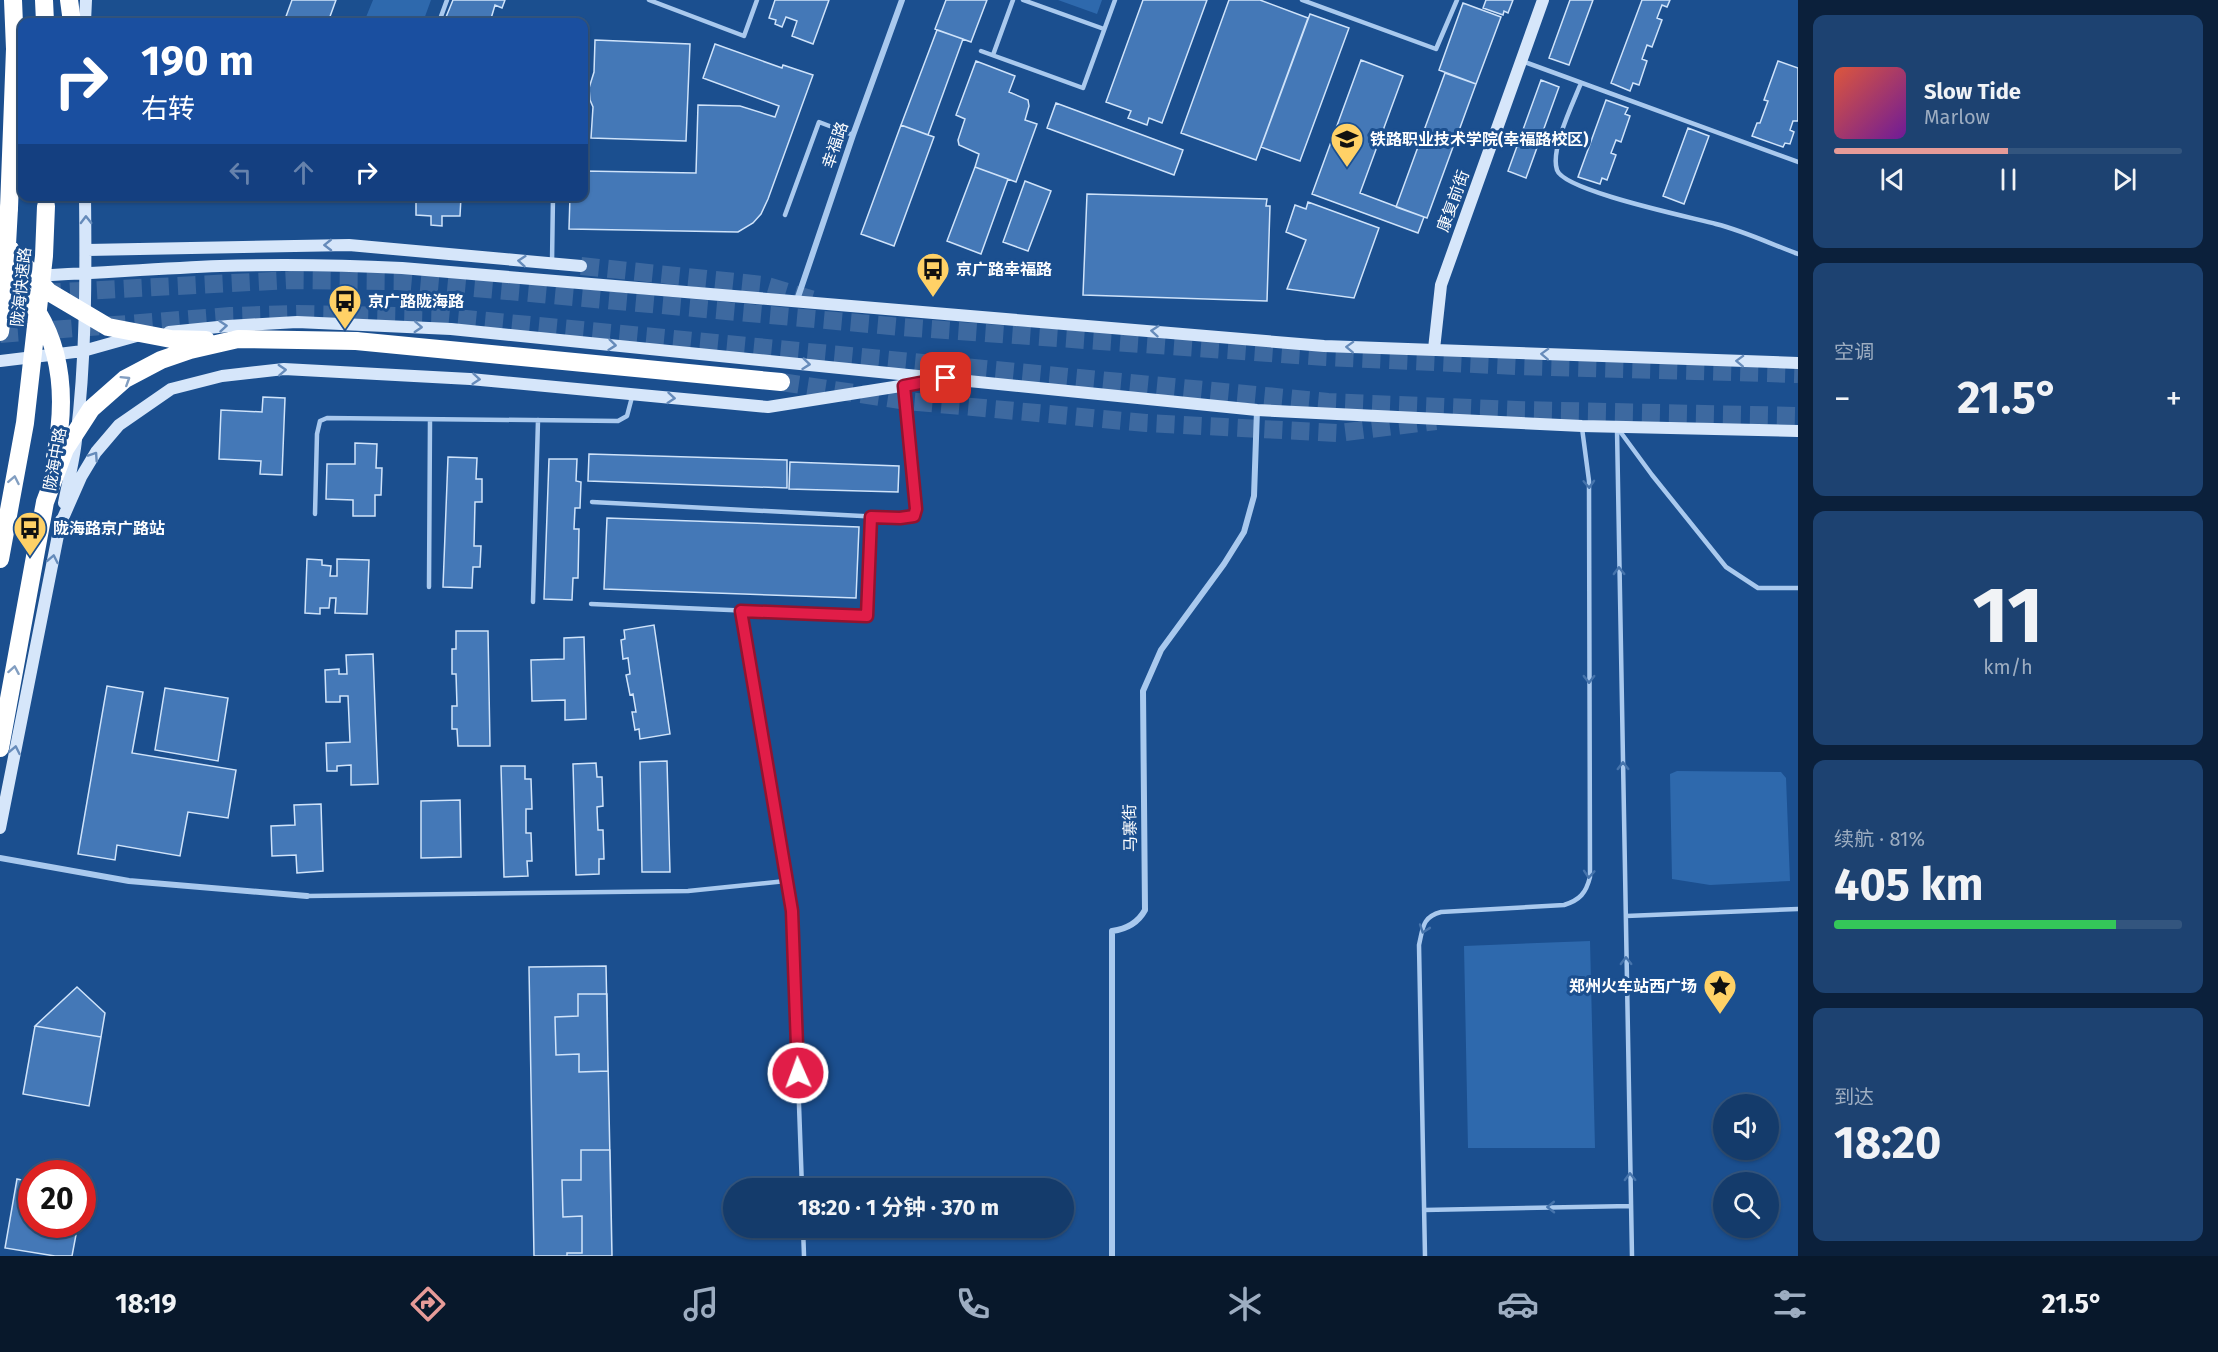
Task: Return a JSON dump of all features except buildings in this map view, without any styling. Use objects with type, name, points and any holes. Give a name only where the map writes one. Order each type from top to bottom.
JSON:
[{"type":"highway","name":"陇海快速路","points":[[0,332],[4,300],[15,49],[13,0]]},
{"type":"highway","points":[[44,0],[45,18]]},
{"type":"highway","points":[[73,18],[75,1]]},
{"type":"highway","points":[[0,123],[15,49]]},
{"type":"highway","name":"陇海快速路","points":[[0,559],[25,423],[44,256],[46,201]]},
{"type":"highway","points":[[0,234],[12,252],[49,292],[108,327],[171,339],[356,341],[781,382]]},
{"type":"highway","points":[[0,279],[28,298],[42,321],[52,343],[62,385],[62,412],[58,442],[0,748]]},
{"type":"highway","points":[[45,502],[65,449],[74,432],[91,409],[108,392],[125,379],[161,360],[190,350],[238,339]]},
{"type":"main road","name":"康复前街","points":[[1434,350],[1441,285],[1543,0]]},
{"type":"main road","points":[[75,1],[83,18]]},
{"type":"main road","name":"陇海中路","points":[[0,828],[76,442],[87,250],[85,201]]},
{"type":"main road","points":[[87,250],[349,245],[581,266]]},
{"type":"main road","points":[[0,279],[220,266],[350,265],[797,300],[1324,346],[1798,363]]},
{"type":"main road","points":[[0,361],[83,351],[136,336],[228,326],[297,322],[350,324],[451,329],[1257,410],[1582,426],[1798,431]]},
{"type":"main road","points":[[59,527],[81,477],[96,452],[119,425],[171,389],[222,376],[284,369],[470,378],[768,407],[946,378]]},
{"type":"street","name":"幸福路","points":[[797,300],[902,0]]},
{"type":"street","name":"马寨街","points":[[1112,1256],[1112,932],[1139,921],[1145,910],[1143,691],[1161,650],[1224,564],[1244,532],[1254,496],[1257,410]]},
{"type":"street","points":[[0,858],[129,880],[307,896]]},
{"type":"lane","points":[[440,18],[447,0]]},
{"type":"lane","points":[[649,0],[744,36],[757,0]]},
{"type":"lane","points":[[993,55],[1013,0]]},
{"type":"lane","points":[[1023,0],[1104,29]]},
{"type":"lane","points":[[981,51],[1083,88],[1114,0]]},
{"type":"lane","points":[[1302,0],[1436,49],[1457,0]]},
{"type":"lane","points":[[1521,61],[1798,162]]},
{"type":"lane","points":[[1581,83],[1556,155],[1557,172],[1563,179],[1581,188],[1659,211],[1717,224],[1798,254]]},
{"type":"lane","points":[[785,215],[819,122],[853,135]]},
{"type":"lane","points":[[552,201],[552,264]]},
{"type":"lane","points":[[592,502],[871,517],[914,516],[916,509],[904,386]]},
{"type":"lane","points":[[315,514],[317,434],[320,421],[327,418],[618,421],[627,416],[633,394]]},
{"type":"lane","points":[[429,587],[430,420]]},
{"type":"lane","points":[[533,602],[538,420]]},
{"type":"lane","points":[[1425,1256],[1419,945],[1424,923],[1431,915],[1441,912],[1564,905],[1576,902],[1587,890],[1590,877],[1589,480],[1582,426]]},
{"type":"lane","points":[[1617,427],[1652,475],[1726,567],[1758,588],[1798,588]]},
{"type":"lane","points":[[1617,427],[1632,1256]]},
{"type":"lane","points":[[591,604],[867,616],[871,517]]},
{"type":"lane","points":[[741,611],[792,911],[802,1178]]},
{"type":"lane","points":[[307,896],[688,891],[786,881]]},
{"type":"lane","points":[[1626,916],[1798,909]]},
{"type":"lane","points":[[1424,1210],[1631,1206]]},
{"type":"lane","points":[[803,1238],[804,1256]]},
{"type":"shaded area","points":[[373,0],[431,0],[424,18],[366,18]]},
{"type":"shaded area","points":[[1058,0],[1102,0],[1097,14]]},
{"type":"shaded area","points":[[1677,771],[1781,772],[1786,778],[1790,881],[1710,885],[1672,879],[1670,774]]},
{"type":"shaded area","points":[[1590,941],[1595,1148],[1468,1148],[1464,946]]},
{"type":"tunnel","points":[[581,266],[764,285],[817,301]]},
{"type":"tunnel","points":[[43,293],[290,280],[398,281],[902,327],[1325,357],[1517,366],[1798,374]]},
{"type":"tunnel","points":[[0,334],[230,316],[297,314],[446,317],[1328,402],[1517,410],[1798,416]]},
{"type":"tunnel","points":[[781,382],[907,401],[1146,423],[1338,433],[1436,421]]},
{"type":"place","name":"铁路职业技术学院(幸福路校区)","points":[[1347,168]]},
{"type":"place","name":"京广路幸福路","points":[[933,298]]},
{"type":"place","name":"京广路陇海路","points":[[345,330]]},
{"type":"place","name":"陇海路京广路站","points":[[30,557]]},
{"type":"place","name":"郑州火车站西广场","points":[[1720,1015]]},
{"type":"route","points":[[798,1073],[792,911],[741,611],[867,616],[871,517],[914,516],[916,509],[904,386],[946,378]]}]
